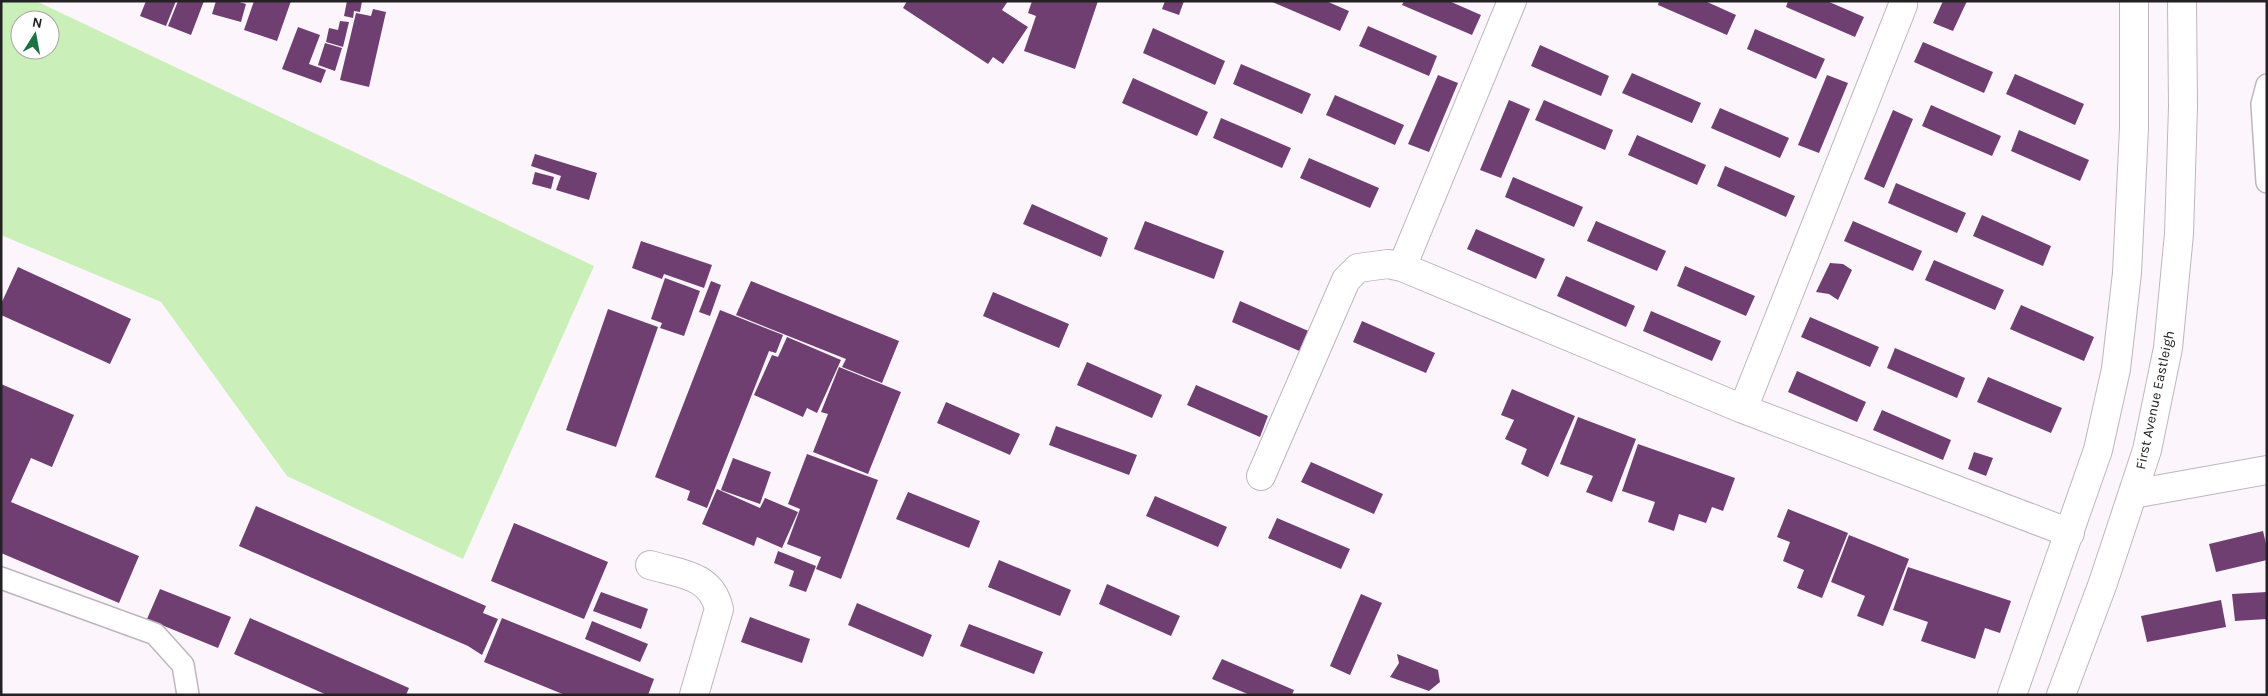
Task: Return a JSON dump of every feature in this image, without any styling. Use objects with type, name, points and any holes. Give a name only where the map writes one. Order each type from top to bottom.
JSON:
[{"type":"street","points":[[1402,267],[1512,1]]},
{"type":"street","points":[[2012,695],[2098,450],[2116,369],[2127,273],[2134,128],[2134,1]]},
{"type":"street","name":"First Avenue Eastleigh","points":[[2060,695],[2103,583],[2147,450],[2168,348],[2179,234],[2183,107],[2182,1]]},
{"type":"street","points":[[1743,409],[1903,4]]},
{"type":"street","points":[[1261,476],[1346,280],[1358,268],[1388,264],[1402,267],[1743,409],[2070,532]]},
{"type":"street","points":[[2133,494],[2267,470]]},
{"type":"street","points":[[650,565],[689,575],[707,585],[716,598],[719,610],[694,695]]},
{"type":"lane","points":[[2267,85],[2262,113],[2267,182]]},
{"type":"lane","points":[[1,578],[155,634],[183,665],[188,695]]},
{"type":"green space","points":[[1,1],[36,1],[55,10],[10,10],[10,60],[60,60],[60,12],[594,266],[463,559],[287,476],[161,302],[1,235]]},
{"type":"building","points":[[146,1],[176,1],[166,26],[140,16]]},
{"type":"building","points":[[178,1],[204,1],[191,35],[168,26]]},
{"type":"building","points":[[216,1],[236,1],[246,4],[241,22],[212,14]]},
{"type":"building","points":[[254,1],[291,1],[277,41],[244,30]]},
{"type":"building","points":[[347,1],[362,1],[360,12],[354,11],[353,18],[344,16]]},
{"type":"building","points":[[907,1],[1008,1],[1002,10],[1028,27],[1003,64],[993,57],[988,64],[903,8]]},
{"type":"building","points":[[1032,1],[1098,1],[1075,69],[1024,51],[1036,16],[1028,13]]},
{"type":"building","points":[[1165,1],[1184,1],[1179,15],[1162,9]]},
{"type":"building","points":[[1270,1],[1326,1],[1349,11],[1340,31]]},
{"type":"building","points":[[1404,1],[1449,1],[1481,15],[1472,35],[1402,5]]},
{"type":"building","points":[[1659,1],[1705,1],[1736,15],[1727,35],[1658,5]]},
{"type":"building","points":[[1788,1],[1827,1],[1864,17],[1855,37],[1786,7]]},
{"type":"building","points":[[1943,1],[1967,1],[1953,31],[1933,23]]},
{"type":"building","points":[[373,9],[386,12],[369,87],[340,80],[356,13],[371,16]]},
{"type":"building","points":[[340,21],[349,22],[343,47],[326,42],[329,28],[338,30]]},
{"type":"building","points":[[1368,26],[1437,56],[1429,76],[1359,46]]},
{"type":"building","points":[[298,27],[320,35],[309,64],[326,70],[321,83],[282,69]]},
{"type":"building","points":[[1153,28],[1225,61],[1215,85],[1143,53]]},
{"type":"building","points":[[1755,29],[1825,59],[1816,79],[1747,49]]},
{"type":"building","points":[[1923,42],[1993,72],[1984,93],[1914,62]]},
{"type":"building","points":[[325,43],[342,48],[335,71],[318,65]]},
{"type":"building","points":[[1540,45],[1609,76],[1601,96],[1531,66]]},
{"type":"building","points":[[1241,64],[1311,94],[1302,114],[1233,84]]},
{"type":"building","points":[[1632,73],[1701,103],[1692,123],[1622,93]]},
{"type":"building","points":[[2015,74],[2084,104],[2075,125],[2006,94]]},
{"type":"building","points":[[1438,75],[1458,83],[1429,152],[1408,144]]},
{"type":"building","points":[[1827,75],[1848,83],[1819,153],[1798,145]]},
{"type":"building","points":[[1133,78],[1208,112],[1197,136],[1122,103]]},
{"type":"building","points":[[1335,95],[1404,125],[1395,145],[1326,115]]},
{"type":"building","points":[[1509,100],[1530,109],[1501,178],[1480,170]]},
{"type":"building","points":[[1544,100],[1613,130],[1605,150],[1535,120]]},
{"type":"building","points":[[1931,105],[2001,136],[1992,156],[1922,126]]},
{"type":"building","points":[[1720,108],[1789,138],[1780,158],[1711,128]]},
{"type":"building","points":[[1893,110],[1913,119],[1884,188],[1864,179]]},
{"type":"building","points":[[1221,118],[1291,148],[1282,168],[1213,138]]},
{"type":"building","points":[[2019,130],[2089,160],[2080,181],[2011,151]]},
{"type":"building","points":[[1637,135],[1706,165],[1697,185],[1628,155]]},
{"type":"building","points":[[535,154],[597,173],[589,200],[556,190],[561,176],[531,166]]},
{"type":"building","points":[[1309,158],[1379,188],[1370,208],[1300,178]]},
{"type":"building","points":[[1725,166],[1795,196],[1786,217],[1717,186]]},
{"type":"building","points":[[535,172],[554,177],[551,189],[532,184]]},
{"type":"building","points":[[1513,177],[1583,207],[1574,227],[1505,197]]},
{"type":"building","points":[[1896,183],[1966,213],[1957,233],[1888,203]]},
{"type":"building","points":[[1032,204],[1108,238],[1101,257],[1023,224]]},
{"type":"building","points":[[1982,215],[2051,246],[2043,266],[1973,236]]},
{"type":"building","points":[[1145,221],[1224,251],[1214,279],[1134,249]]},
{"type":"building","points":[[1596,221],[1666,251],[1657,271],[1587,241]]},
{"type":"building","points":[[1853,221],[1922,251],[1913,271],[1844,241]]},
{"type":"building","points":[[1476,229],[1545,259],[1536,279],[1467,249]]},
{"type":"building","points":[[641,241],[712,265],[704,288],[664,274],[662,279],[632,268]]},
{"type":"building","points":[[1934,260],[2004,290],[1995,310],[1925,280]]},
{"type":"building","points":[[1830,263],[1843,264],[1852,270],[1838,300],[1829,294],[1816,292]]},
{"type":"building","points":[[1685,266],[1755,296],[1746,316],[1677,286]]},
{"type":"building","points":[[18,267],[131,319],[110,364],[1,315],[1,304]]},
{"type":"building","points":[[1566,276],[1635,306],[1626,327],[1557,296]]},
{"type":"building","points":[[665,278],[700,291],[684,336],[660,328],[662,323],[651,319]]},
{"type":"building","points":[[711,281],[721,285],[710,316],[699,312]]},
{"type":"building","points":[[751,281],[899,341],[882,383],[842,367],[846,359],[736,315]]},
{"type":"building","points":[[993,292],[1069,324],[1059,348],[983,316]]},
{"type":"building","points":[[1240,301],[1313,333],[1304,353],[1232,322]]},
{"type":"building","points":[[2021,305],[2094,337],[2084,361],[2010,329]]},
{"type":"building","points":[[608,309],[658,327],[616,447],[566,430]]},
{"type":"building","points":[[720,310],[783,335],[776,353],[769,351],[707,508],[687,500],[690,491],[655,477]]},
{"type":"building","points":[[1651,311],[1721,341],[1712,361],[1643,331]]},
{"type":"building","points":[[1810,317],[1879,347],[1870,367],[1801,337]]},
{"type":"building","points":[[1362,321],[1435,353],[1426,373],[1353,342]]},
{"type":"building","points":[[787,337],[841,360],[817,413],[807,408],[803,417],[754,395],[772,355],[778,357]]},
{"type":"building","points":[[1895,348],[1965,378],[1957,398],[1887,368]]},
{"type":"building","points":[[1087,362],[1162,395],[1152,418],[1077,385]]},
{"type":"building","points":[[839,367],[901,392],[868,474],[813,452],[828,414],[821,412]]},
{"type":"building","points":[[1797,371],[1866,402],[1857,422],[1788,392]]},
{"type":"building","points":[[1988,377],[2062,408],[2051,433],[1977,402]]},
{"type":"building","points":[[1,384],[74,415],[52,467],[31,458],[11,502],[139,556],[119,603],[1,553]]},
{"type":"building","points":[[1196,385],[1268,416],[1260,437],[1187,405]]},
{"type":"building","points":[[1512,389],[1575,416],[1548,477],[1521,464],[1527,449],[1505,439],[1514,420],[1501,415]]},
{"type":"building","points":[[946,402],[1020,434],[1010,455],[937,423]]},
{"type":"building","points":[[1882,410],[1951,440],[1943,460],[1873,430]]},
{"type":"building","points":[[1578,417],[1636,439],[1612,502],[1586,492],[1593,476],[1560,464]]},
{"type":"building","points":[[1056,426],[1137,455],[1129,475],[1049,445]]},
{"type":"building","points":[[1638,444],[1735,478],[1723,511],[1712,507],[1706,523],[1679,514],[1674,531],[1648,522],[1655,502],[1622,491]]},
{"type":"building","points":[[1974,452],[1993,458],[1986,476],[1968,469]]},
{"type":"building","points":[[807,454],[878,480],[841,579],[816,569],[821,557],[787,544],[800,509],[788,504]]},
{"type":"building","points":[[733,458],[771,472],[760,504],[721,490]]},
{"type":"building","points":[[1311,462],[1383,494],[1374,514],[1301,482]]},
{"type":"building","points":[[717,489],[760,508],[765,498],[798,512],[782,548],[757,537],[754,546],[702,524]]},
{"type":"building","points":[[908,492],[980,521],[969,548],[896,519]]},
{"type":"building","points":[[1155,496],[1227,527],[1218,547],[1146,516]]},
{"type":"building","points":[[256,506],[486,606],[483,613],[498,619],[482,655],[468,646],[239,546]]},
{"type":"building","points":[[1788,509],[1848,533],[1822,598],[1797,588],[1804,570],[1783,561],[1790,542],[1777,537]]},
{"type":"building","points":[[1277,518],[1350,549],[1341,569],[1268,538]]},
{"type":"building","points":[[514,523],[608,562],[584,619],[491,581]]},
{"type":"building","points":[[2263,531],[2267,548],[2267,560],[2216,572],[2209,544]]},
{"type":"building","points":[[1849,535],[1909,559],[1883,626],[1857,616],[1865,596],[1831,582]]},
{"type":"building","points":[[778,551],[816,566],[806,592],[789,586],[794,571],[774,563]]},
{"type":"building","points":[[999,560],[1071,590],[1060,616],[988,587]]},
{"type":"building","points":[[1908,567],[2011,601],[2000,633],[1985,628],[1975,659],[1921,641],[1928,622],[1893,610]]},
{"type":"building","points":[[1107,584],[1180,616],[1171,636],[1099,604]]},
{"type":"building","points":[[160,589],[231,617],[218,648],[147,619]]},
{"type":"building","points":[[601,592],[648,609],[641,629],[593,611]]},
{"type":"building","points":[[2267,592],[2267,619],[2235,621],[2232,594]]},
{"type":"building","points":[[1361,594],[1382,603],[1350,675],[1330,666]]},
{"type":"building","points":[[2221,600],[2226,627],[2147,642],[2141,616]]},
{"type":"building","points":[[857,603],[932,635],[923,657],[848,625]]},
{"type":"building","points":[[750,617],[810,639],[802,663],[741,642]]},
{"type":"building","points":[[250,618],[409,688],[406,695],[327,695],[234,654]]},
{"type":"building","points":[[502,618],[654,679],[648,695],[565,695],[484,662]]},
{"type":"building","points":[[592,621],[648,644],[640,662],[585,639]]},
{"type":"building","points":[[969,624],[1043,652],[1034,674],[960,646]]},
{"type":"building","points":[[1397,654],[1438,670],[1440,682],[1429,691],[1390,677],[1399,663]]},
{"type":"building","points":[[1222,659],[1294,690],[1292,695],[1250,695],[1212,679]]}]
